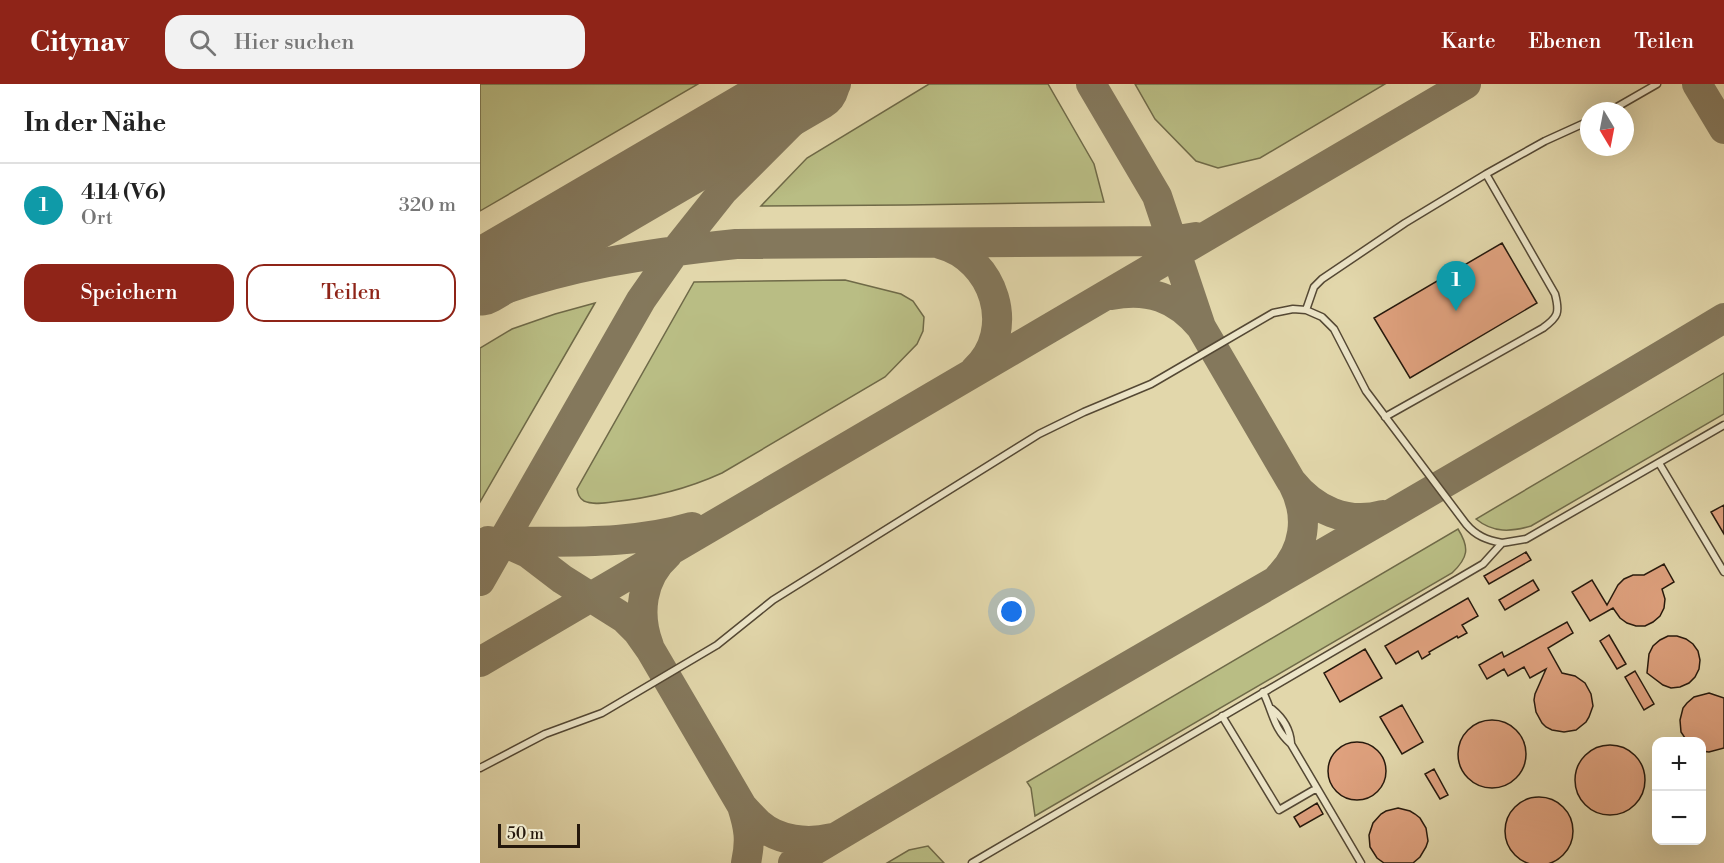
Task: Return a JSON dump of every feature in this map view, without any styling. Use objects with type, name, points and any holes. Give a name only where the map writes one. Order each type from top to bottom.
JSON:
[{"type":"lane","points":[[1626,102],[1657,84]]},
{"type":"lane","points":[[1305,310],[1314,287],[1322,279],[1405,223],[1545,141],[1580,126]]},
{"type":"lane","points":[[1385,417],[1543,328],[1557,314],[1555,294],[1486,174]]},
{"type":"lane","points":[[480,768],[545,734],[602,713],[717,645],[773,600],[1039,434],[1151,384],[1273,313],[1293,309],[1305,310],[1322,317],[1334,329],[1358,378],[1385,417],[1466,524],[1484,539],[1502,543],[1526,539],[1724,425]]},
{"type":"lane","points":[[1659,463],[1724,572]]},
{"type":"lane","points":[[972,863],[1483,564],[1502,543]]},
{"type":"lane","points":[[1263,692],[1272,709],[1273,720],[1283,737],[1291,744],[1361,863]]},
{"type":"lane","points":[[1222,716],[1279,810],[1317,789]]},
{"type":"green space","points":[[480,84],[698,84],[480,211]]},
{"type":"green space","points":[[929,84],[1048,84],[1094,164],[1104,202],[761,206],[807,158]]},
{"type":"green space","points":[[1135,84],[1385,84],[1260,158],[1218,168],[1196,161],[1155,119]]},
{"type":"green space","points":[[845,280],[901,294],[913,301],[924,317],[923,331],[917,344],[885,377],[709,479],[668,492],[626,500],[594,503],[581,499],[577,489],[694,282]]},
{"type":"green space","points":[[595,303],[480,502],[480,348],[512,329]]},
{"type":"green space","points":[[1724,373],[1724,414],[1531,526],[1502,530],[1489,527],[1476,519]]},
{"type":"green space","points":[[1458,529],[1466,547],[1466,553],[1452,573],[1035,816],[1031,788],[1027,782]]},
{"type":"green space","points":[[928,846],[944,863],[887,863],[909,850]]},
{"type":"building","points":[[1502,243],[1537,303],[1410,378],[1374,318]]},
{"type":"building","points":[[1724,505],[1724,534],[1711,512]]},
{"type":"building","points":[[1526,552],[1531,560],[1489,584],[1484,576]]},
{"type":"building","points":[[1664,564],[1674,582],[1662,589],[1665,599],[1660,616],[1645,626],[1627,623],[1613,608],[1590,621],[1572,592],[1592,580],[1607,605],[1624,579],[1633,575],[1644,575]]},
{"type":"building","points":[[1533,580],[1539,590],[1505,610],[1499,600]]},
{"type":"building","points":[[1468,598],[1478,616],[1462,625],[1467,633],[1429,652],[1430,654],[1422,659],[1418,651],[1396,664],[1385,646]]},
{"type":"building","points":[[1567,622],[1573,633],[1548,648],[1562,673],[1575,676],[1585,683],[1591,694],[1593,706],[1586,722],[1576,730],[1564,732],[1546,727],[1536,712],[1535,694],[1546,669],[1530,678],[1524,667],[1508,676],[1504,669],[1487,679],[1479,665],[1502,652],[1504,657]]},
{"type":"building","points":[[1609,635],[1626,664],[1617,669],[1600,641]]},
{"type":"building","points":[[1668,636],[1686,639],[1698,651],[1699,669],[1695,677],[1680,687],[1671,688],[1663,685],[1647,673],[1649,654],[1653,646]]},
{"type":"building","points":[[1365,649],[1382,678],[1340,702],[1324,673]]},
{"type":"building","points":[[1635,671],[1654,704],[1644,710],[1625,677]]},
{"type":"building","points":[[1709,693],[1724,698],[1724,748],[1706,752],[1706,737],[1684,737],[1681,732],[1680,720],[1683,708],[1694,697]]},
{"type":"building","points":[[1402,705],[1423,742],[1402,754],[1380,717]]},
{"type":"building","points":[[1499,720],[1511,726],[1520,735],[1526,747],[1524,767],[1516,778],[1499,788],[1485,788],[1468,778],[1460,767],[1458,747],[1468,730],[1479,722]]},
{"type":"building","points":[[1351,742],[1363,742],[1378,750],[1386,765],[1386,777],[1378,792],[1363,800],[1351,800],[1336,792],[1328,777],[1328,765],[1336,750]]},
{"type":"building","points":[[1610,745],[1629,751],[1639,761],[1645,780],[1639,799],[1629,809],[1610,815],[1591,809],[1581,799],[1575,780],[1581,761],[1591,751]]},
{"type":"building","points":[[1434,769],[1448,795],[1440,799],[1425,774]]},
{"type":"building","points":[[1532,798],[1546,798],[1558,803],[1567,812],[1572,824],[1572,838],[1567,850],[1558,859],[1546,864],[1532,864],[1520,859],[1511,850],[1506,838],[1506,824],[1511,812],[1520,803]]},
{"type":"building","points":[[1317,803],[1323,814],[1300,827],[1294,817]]},
{"type":"building","points":[[1398,808],[1415,814],[1426,828],[1428,841],[1426,847],[1413,863],[1384,863],[1377,858],[1370,847],[1369,835],[1373,823],[1386,811]]},
{"type":"taxiway","points":[[480,581],[641,300],[676,250],[723,191],[800,114],[836,84]]},
{"type":"taxiway","points":[[1091,84],[1157,196],[1201,327],[1291,481],[1310,500],[1332,513],[1357,518],[1383,515]]},
{"type":"taxiway","points":[[480,662],[1466,84]]},
{"type":"taxiway","points":[[1697,84],[1724,129]]},
{"type":"taxiway","points":[[480,298],[543,277],[606,262],[736,244],[1172,241],[1196,237]]},
{"type":"taxiway","points":[[940,244],[959,252],[974,264],[986,279],[994,297],[997,316],[995,335],[988,354],[975,370]]},
{"type":"taxiway","points":[[1111,295],[1137,293],[1160,297],[1182,308],[1201,327]]},
{"type":"taxiway","points":[[793,863],[1492,456],[1724,318]]},
{"type":"taxiway","points":[[1279,577],[1295,556],[1302,533],[1302,508],[1293,484]]},
{"type":"taxiway","points":[[507,542],[577,542],[623,539],[646,537],[692,527]]},
{"type":"taxiway","points":[[488,541],[510,545],[528,553],[562,579],[624,618],[638,632],[742,806],[748,834],[746,863]]},
{"type":"taxiway","points":[[649,646],[643,622],[644,598],[652,575],[667,555]]},
{"type":"taxiway","points":[[742,806],[759,824],[775,834],[803,841],[832,838]]},
{"type":"runway","points":[[480,278],[812,84]]},
{"type":"place","name":"414 (V6)","points":[[1456,311]]}]
